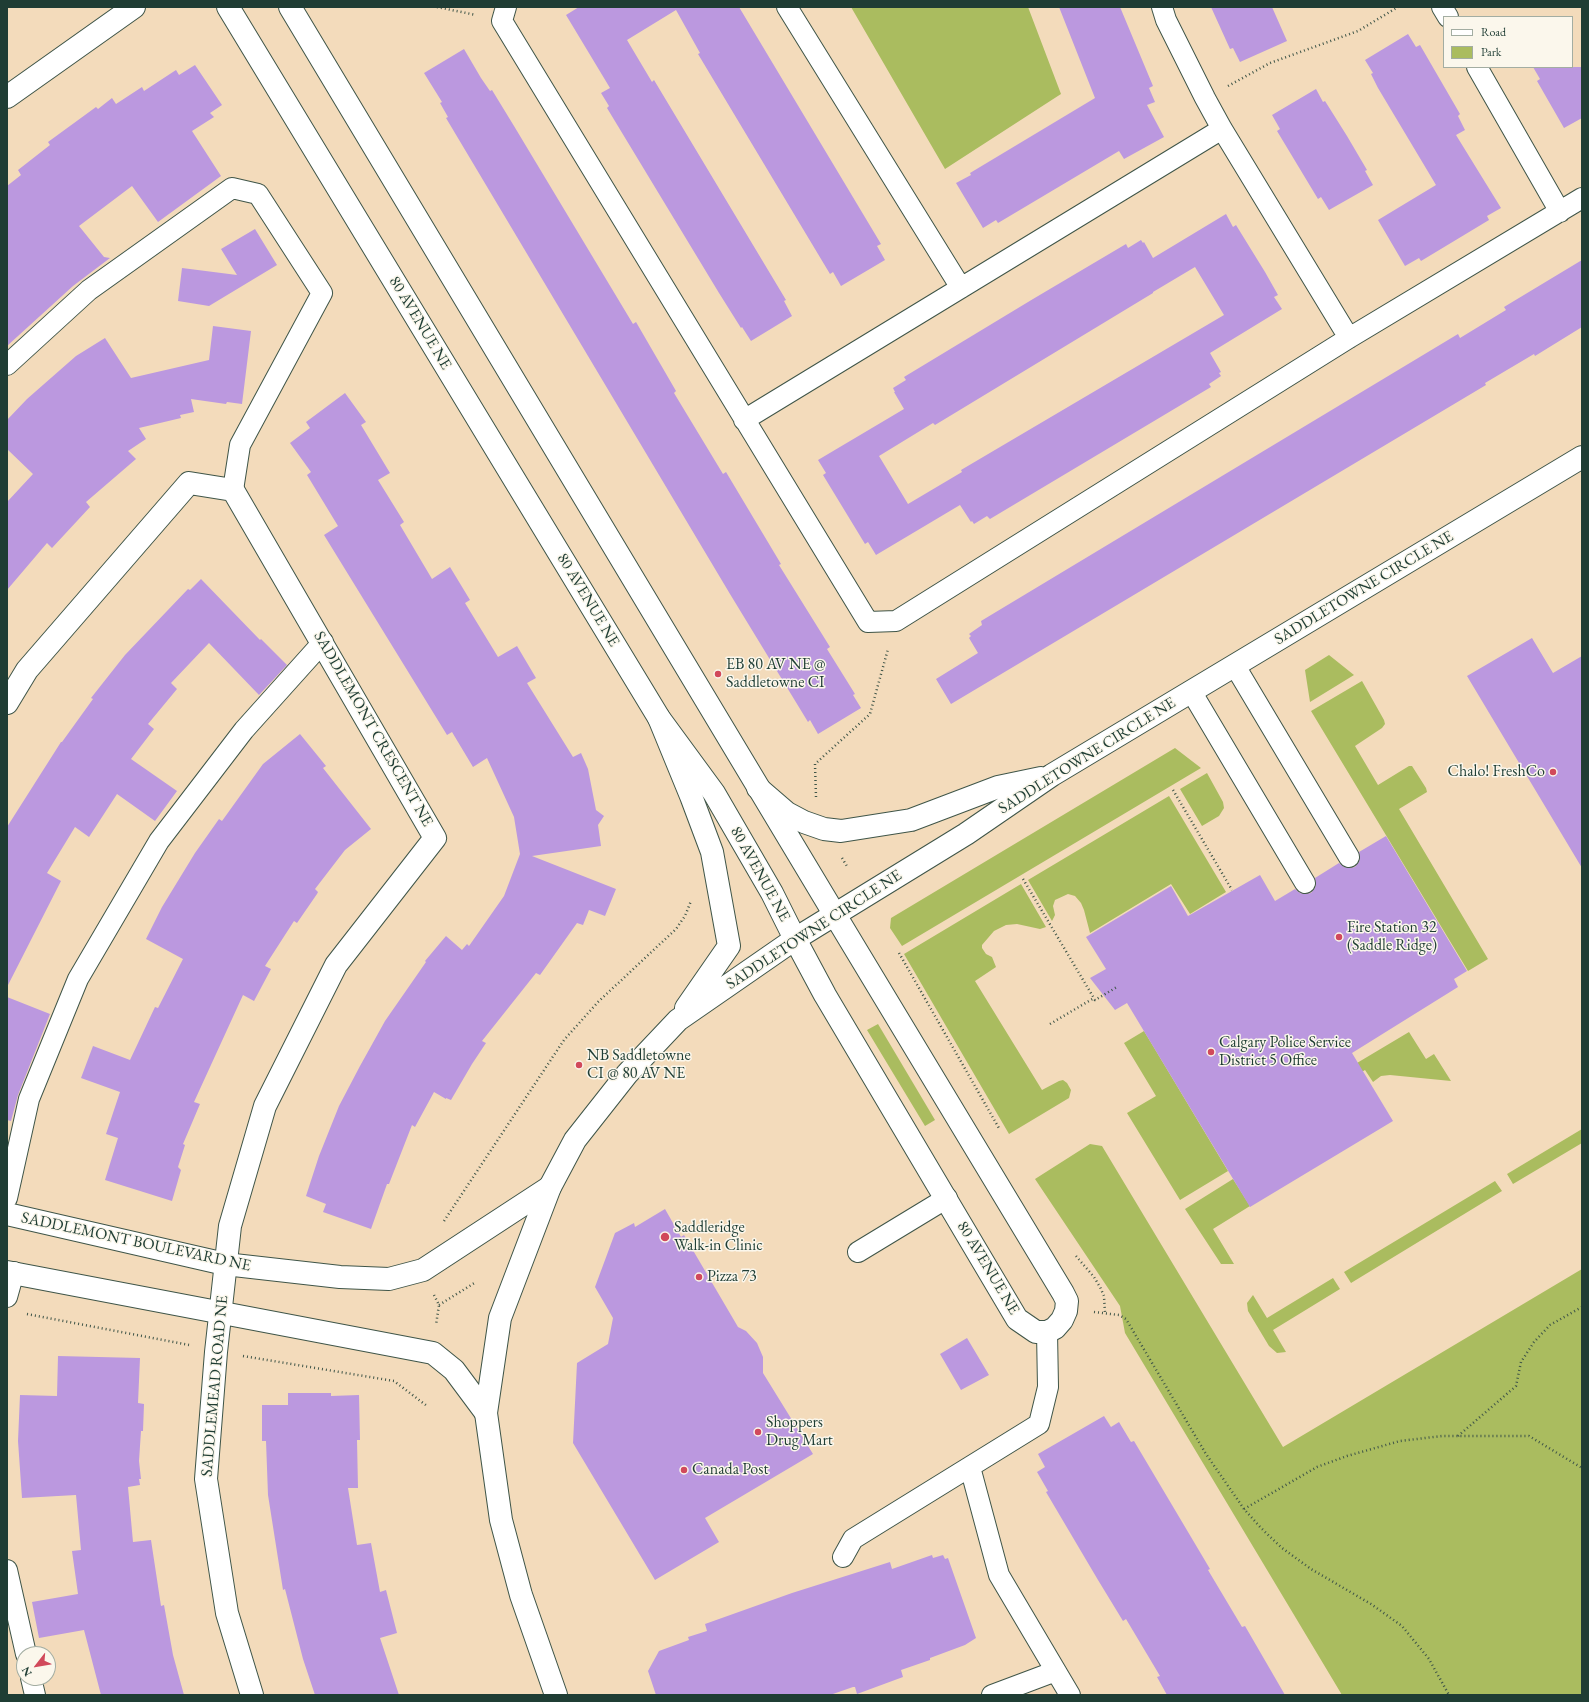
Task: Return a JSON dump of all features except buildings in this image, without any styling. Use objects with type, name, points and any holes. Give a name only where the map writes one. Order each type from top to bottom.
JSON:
[{"type":"street","points":[[7,97],[134,7]]},
{"type":"street","name":"80 AVENUE NE","points":[[228,7],[659,718],[714,793],[772,892],[825,995],[947,1198],[1017,1319],[1036,1332],[1047,1332]]},
{"type":"street","points":[[290,7],[758,788],[1063,1293],[1067,1301],[1066,1311],[1062,1320],[1055,1328],[1047,1332]]},
{"type":"street","name":"SADDLETOWNE CIRCLE NE","points":[[556,1695],[521,1595],[501,1520],[486,1413],[500,1318],[550,1187],[575,1140],[627,1074],[678,1020],[795,939],[966,834],[1052,775],[1582,458]]},
{"type":"street","points":[[7,703],[27,670],[189,483],[233,490]]},
{"type":"street","name":"SADDLEMONT CRESCENT NE","points":[[225,1264],[230,1226],[265,1106],[336,965],[435,838],[323,642],[233,490]]},
{"type":"street","points":[[659,718],[712,852],[729,946],[678,1020]]},
{"type":"street","points":[[758,788],[787,813],[804,822],[824,829],[841,831],[911,820],[998,787],[1052,775]]},
{"type":"street","name":"SADDLEMONT BOULEVARD NE","points":[[7,1214],[225,1264],[340,1277],[390,1279],[423,1270],[550,1187]]},
{"type":"street","name":"SADDLEMEAD ROAD NE","points":[[225,1264],[206,1478],[227,1613],[252,1695]]},
{"type":"street","points":[[10,1272],[433,1353],[454,1370],[486,1413]]},
{"type":"lane","points":[[787,7],[961,288]]},
{"type":"lane","points":[[1162,7],[1166,20],[1222,129],[1349,338]]},
{"type":"lane","points":[[1442,7],[1447,16]]},
{"type":"lane","points":[[504,14],[744,420],[868,622],[896,621],[1349,338],[1582,198]]},
{"type":"lane","points":[[1478,68],[1560,212]]},
{"type":"lane","points":[[744,420],[1222,129]]},
{"type":"lane","points":[[7,365],[89,290],[232,188],[258,194],[322,293],[240,445],[233,490]]},
{"type":"lane","points":[[7,1198],[29,1099],[78,979],[159,841],[244,730],[323,642]]},
{"type":"lane","points":[[1235,666],[1349,857]]},
{"type":"lane","points":[[1191,691],[1306,883]]},
{"type":"lane","points":[[858,1252],[947,1198]]},
{"type":"lane","points":[[7,1297],[10,1272]]},
{"type":"lane","points":[[843,1557],[853,1539],[1039,1424],[1048,1387],[1047,1332]]},
{"type":"lane","points":[[970,1466],[999,1575],[1070,1695]]},
{"type":"lane","points":[[7,1570],[24,1646]]},
{"type":"lane","points":[[992,1695],[1056,1671]]},
{"type":"path","points":[[437,7],[504,14]]},
{"type":"path","points":[[1205,98],[1270,63],[1358,32],[1398,7]]},
{"type":"path","points":[[817,801],[815,764],[870,714],[896,621]]},
{"type":"path","points":[[1173,790],[1232,890]]},
{"type":"path","points":[[1023,879],[1094,998]]},
{"type":"path","points":[[441,1226],[564,1040],[598,1002],[676,929],[686,916],[693,897]]},
{"type":"path","points":[[899,953],[1004,1136]]},
{"type":"path","points":[[1050,1024],[1094,998],[1095,1000],[1117,987]]},
{"type":"path","points":[[1074,1253],[1094,1277],[1100,1287],[1104,1296],[1105,1313]]},
{"type":"path","points":[[438,1305],[476,1282]]},
{"type":"path","points":[[432,1291],[438,1305],[436,1326]]},
{"type":"path","points":[[1458,1436],[1516,1386],[1521,1362],[1534,1342],[1550,1326],[1582,1307]]},
{"type":"path","points":[[1066,1311],[1105,1313],[1118,1315],[1126,1319],[1206,1454],[1244,1509],[1282,1548],[1311,1569],[1387,1614],[1402,1626],[1429,1659],[1449,1695]]},
{"type":"path","points":[[23,1313],[216,1352],[394,1381],[427,1406]]},
{"type":"path","points":[[1244,1509],[1317,1467],[1347,1456],[1400,1441],[1442,1436],[1529,1436],[1582,1468]]},
{"type":"green space","points":[[851,7],[1028,7],[1061,94],[945,169]]},
{"type":"green space","points":[[1329,655],[1354,675],[1310,702],[1305,670]]},
{"type":"green space","points":[[1362,681],[1385,724],[1382,728],[1355,746],[1378,785],[1409,766],[1412,766],[1426,788],[1427,792],[1399,809],[1488,959],[1468,971],[1311,711]]},
{"type":"green space","points":[[1175,748],[1201,768],[902,946],[890,928],[891,918]]},
{"type":"green space","points":[[1207,773],[1223,802],[1224,808],[1219,816],[1202,826],[1180,789]]},
{"type":"green space","points":[[1169,796],[1226,892],[1190,914],[1171,884],[1090,933],[1081,903],[1075,896],[1068,894],[1055,900],[1053,906],[1055,915],[1052,921],[1028,880]]},
{"type":"green space","points":[[1021,884],[1046,927],[1040,929],[1017,924],[1006,925],[994,931],[982,945],[982,948],[986,954],[992,957],[996,967],[975,981],[1042,1090],[1063,1080],[1067,1083],[1071,1090],[1069,1098],[1009,1134],[904,954]]},
{"type":"green space","points":[[878,1024],[935,1120],[925,1126],[867,1030]]},
{"type":"green space","points":[[1144,1031],[1228,1171],[1180,1200],[1127,1113],[1156,1096],[1124,1043]]},
{"type":"green space","points":[[1409,1032],[1426,1059],[1434,1054],[1451,1081],[1390,1075],[1381,1076],[1373,1082],[1365,1070],[1303,1108],[1310,1091]]},
{"type":"green space","points":[[1582,1129],[1582,1143],[1513,1184],[1507,1174]]},
{"type":"green space","points":[[1090,1144],[1102,1146],[1283,1447],[1582,1269],[1582,1695],[1342,1695],[1125,1333],[1120,1306],[1035,1179]]},
{"type":"green space","points":[[1233,1179],[1250,1206],[1213,1229],[1234,1264],[1221,1264],[1185,1209]]},
{"type":"green space","points":[[1495,1181],[1502,1191],[1351,1283],[1344,1272]]},
{"type":"green space","points":[[1333,1278],[1340,1289],[1273,1330],[1286,1352],[1277,1353],[1269,1346],[1248,1311],[1247,1303],[1253,1295],[1267,1318]]},
{"type":"place","name":"EB 80 AV NE @ Saddletowne CI","points":[[718,674]]},
{"type":"place","name":"Chalo! FreshCo","points":[[1553,772]]},
{"type":"place","name":"Fire Station 32 (Saddle Ridge)","points":[[1339,937]]},
{"type":"place","name":"Calgary Police Service District 5 Office","points":[[1211,1052]]},
{"type":"place","name":"NB Saddletowne CI @ 80 AV NE","points":[[579,1065]]},
{"type":"place","name":"Saddleridge Walk-in Clinic","points":[[665,1237]]},
{"type":"place","name":"Pizza 73","points":[[699,1277]]},
{"type":"place","name":"Shoppers Drug Mart","points":[[758,1432]]},
{"type":"place","name":"Canada Post","points":[[684,1470]]}]
